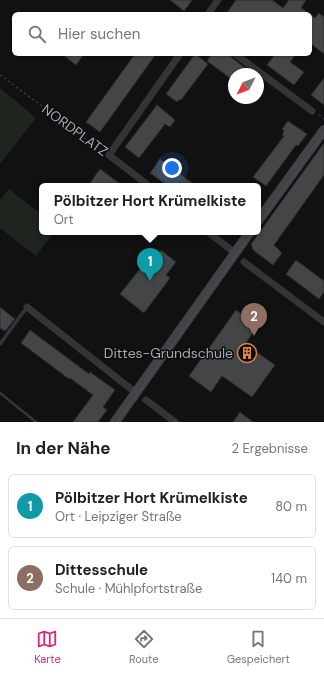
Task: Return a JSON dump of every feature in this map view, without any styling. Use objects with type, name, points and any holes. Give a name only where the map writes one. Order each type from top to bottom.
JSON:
[{"type":"street","points":[[209,12],[218,0]]},
{"type":"street","points":[[109,155],[179,56]]},
{"type":"street","points":[[238,56],[312,111]]},
{"type":"street","points":[[261,217],[324,130]]},
{"type":"street","name":"NORDPLATZ","points":[[109,155],[145,183]]},
{"type":"street","points":[[212,235],[235,253]]},
{"type":"street","points":[[115,422],[248,235]]},
{"type":"street","points":[[244,262],[324,322]]},
{"type":"street","points":[[27,307],[136,393]]},
{"type":"street","points":[[146,400],[175,422]]},
{"type":"lane","points":[[0,344],[27,307]]},
{"type":"path","name":"NORDPLATZ","points":[[0,75],[109,155]]},
{"type":"shaded area","points":[[0,88],[36,118],[0,164]]},
{"type":"shaded area","points":[[9,189],[39,213],[39,235],[52,235],[36,256],[0,228],[0,200]]},
{"type":"building","points":[[170,0],[192,0],[184,11]]},
{"type":"building","points":[[236,0],[272,0],[283,8],[289,0],[306,0],[301,8],[307,12],[227,12]]},
{"type":"building","points":[[319,13],[324,17],[324,54],[312,45],[312,16],[315,18]]},
{"type":"building","points":[[65,56],[83,56],[76,65]]},
{"type":"building","points":[[134,56],[155,56],[100,132],[86,122]]},
{"type":"building","points":[[194,56],[198,56],[208,64],[181,100],[180,99],[177,102],[166,94]]},
{"type":"building","points":[[211,56],[231,56],[245,68],[228,68],[228,77],[207,61]]},
{"type":"building","points":[[274,56],[294,56],[290,62],[304,72],[294,85],[267,65]]},
{"type":"building","points":[[324,78],[324,105],[311,95]]},
{"type":"building","points":[[157,105],[175,120],[170,127],[165,124],[139,158],[125,147]]},
{"type":"building","points":[[288,121],[307,134],[298,146],[296,145],[266,186],[253,177],[284,136],[282,135],[284,131],[282,129]]},
{"type":"building","points":[[324,143],[324,175],[274,245],[282,253],[273,265],[253,250],[251,244],[258,235],[261,235],[261,230]]},
{"type":"building","points":[[160,159],[192,183],[164,183],[150,173]]},
{"type":"building","points":[[100,169],[119,183],[90,183]]},
{"type":"building","points":[[161,250],[176,262],[166,275],[170,278],[144,313],[120,294],[147,260],[151,264]]},
{"type":"building","points":[[296,260],[324,281],[324,292],[319,299],[286,274]]},
{"type":"building","points":[[0,307],[15,319],[5,331],[0,328]]},
{"type":"building","name":"Dittes-Grundschule","points":[[236,310],[258,326],[245,344],[275,365],[252,397],[222,376],[211,392],[189,376]]},
{"type":"building","points":[[30,330],[89,374],[90,372],[115,390],[103,407],[107,410],[98,422],[73,422],[93,395],[21,343]]},
{"type":"building","points":[[240,412],[253,422],[233,422]]},
{"type":"waterway","points":[[0,393],[36,422]]},
{"type":"tram line","points":[[261,221],[324,133]]},
{"type":"tram line","points":[[117,422],[251,235]]},
{"type":"place","name":"Pölbitzer Hort Krümelkiste","points":[[150,281]]},
{"type":"place","name":"Dittesschule","points":[[254,336]]},
{"type":"place","name":"Dittes-Grundschule","points":[[247,353]]}]
